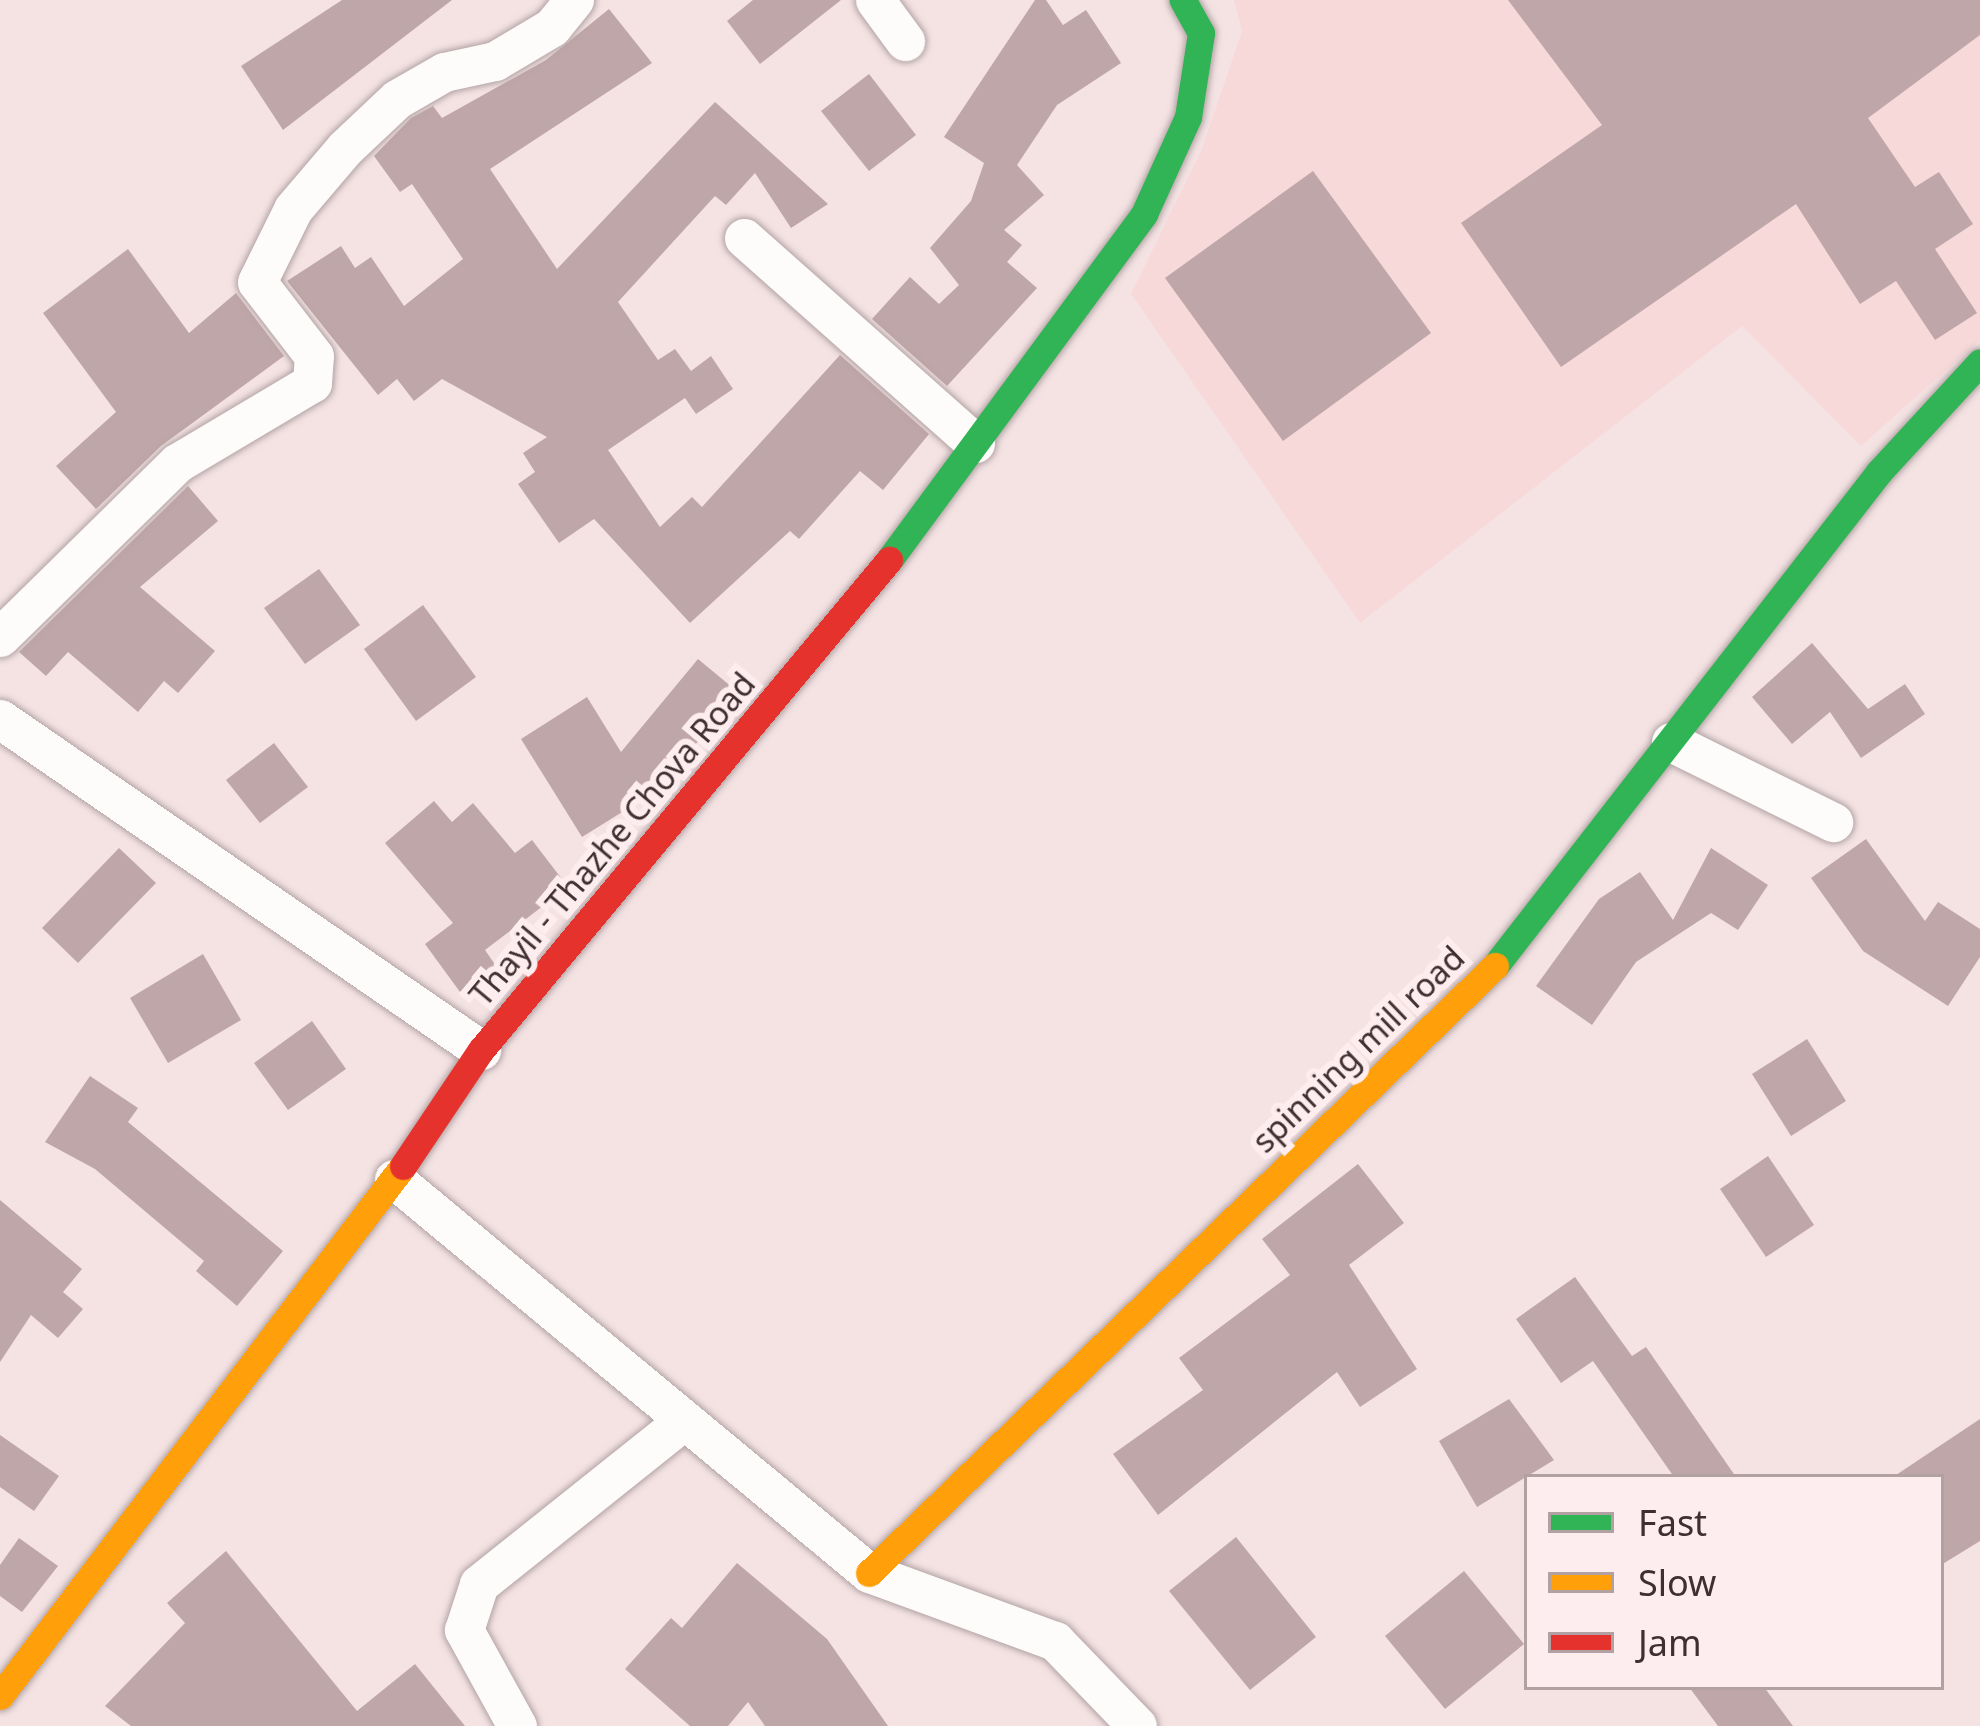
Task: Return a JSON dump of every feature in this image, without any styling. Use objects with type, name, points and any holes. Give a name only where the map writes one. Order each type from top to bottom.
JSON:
[{"type":"street","points":[[0,638],[177,463],[312,383],[314,356],[257,282],[292,209],[345,148],[397,99],[444,72],[495,62],[552,27],[574,0]]},
{"type":"street","points":[[875,0],[904,41]]},
{"type":"street","name":"Thayil - Thazhe Chova Road","points":[[0,1696],[394,1179],[481,1050],[843,621],[1144,214],[1188,118],[1201,33],[1183,0]]},
{"type":"street","points":[[744,238],[975,443]]},
{"type":"street","name":"spinning mill road","points":[[869,1573],[1103,1337],[1471,998],[1879,472],[1980,362]]},
{"type":"street","points":[[0,719],[481,1050]]},
{"type":"street","points":[[1671,742],[1834,822]]},
{"type":"street","points":[[394,1179],[682,1423],[869,1573],[1055,1641],[1137,1726]]},
{"type":"street","points":[[517,1726],[464,1630],[479,1584],[682,1423]]},
{"type":"shaded area","points":[[1234,0],[1980,0],[1980,340],[1861,446],[1742,326],[1360,623],[1131,294],[1202,149],[1242,31]]},
{"type":"building","points":[[342,0],[452,0],[283,130],[241,66]]},
{"type":"building","points":[[753,0],[841,0],[760,64],[727,21]]},
{"type":"building","points":[[1035,0],[1046,0],[1063,25],[1086,10],[1121,63],[1057,105],[1017,165],[1044,195],[1004,230],[1022,245],[1007,262],[1037,288],[947,386],[872,319],[910,277],[939,304],[959,285],[930,248],[971,201],[984,163],[944,137]]},
{"type":"building","points":[[1508,0],[1980,0],[1980,35],[1868,118],[1915,187],[1939,172],[1973,224],[1935,249],[1977,313],[1935,340],[1896,281],[1860,304],[1796,204],[1561,367],[1461,223],[1602,125]]},
{"type":"building","points":[[609,9],[652,63],[490,169],[557,269],[715,102],[828,204],[791,228],[755,173],[726,205],[715,196],[618,302],[658,360],[675,349],[691,371],[711,356],[733,389],[696,414],[685,398],[608,450],[660,527],[692,497],[702,507],[840,355],[929,434],[883,490],[860,471],[799,539],[790,531],[690,623],[594,519],[559,543],[518,484],[535,472],[523,453],[547,437],[442,379],[414,401],[397,379],[378,395],[287,281],[341,246],[355,268],[371,257],[404,306],[463,259],[412,184],[400,192],[374,156],[411,118],[433,106],[442,118],[546,60]]},
{"type":"building","points":[[869,74],[916,135],[869,171],[821,111]]},
{"type":"building","points":[[1313,171],[1431,333],[1283,441],[1165,278]]},
{"type":"building","points":[[128,249],[189,333],[236,293],[284,356],[161,446],[96,509],[56,466],[116,412],[43,313]]},
{"type":"building","points":[[188,486],[218,521],[140,587],[215,651],[178,693],[164,681],[138,712],[68,652],[46,676],[19,652]]},
{"type":"building","points":[[319,569],[360,625],[305,664],[264,608]]},
{"type":"building","points":[[423,605],[476,677],[416,721],[364,649]]},
{"type":"building","points":[[1812,643],[1868,709],[1905,684],[1925,714],[1861,758],[1830,712],[1792,744],[1752,697]]},
{"type":"building","points":[[698,659],[739,693],[656,791],[582,837],[521,739],[587,697],[621,752]]},
{"type":"building","points":[[274,743],[308,787],[260,823],[226,780]]},
{"type":"building","points":[[434,801],[452,822],[473,803],[515,853],[532,840],[568,887],[485,950],[496,966],[460,992],[425,944],[453,923],[385,843]]},
{"type":"building","points":[[1866,839],[1925,921],[1938,902],[1980,929],[1980,957],[1948,1006],[1863,951],[1811,878]]},
{"type":"building","points":[[119,848],[156,883],[78,963],[42,928]]},
{"type":"building","points":[[1711,848],[1768,885],[1738,930],[1711,913],[1636,962],[1592,1025],[1536,986],[1599,899],[1640,872],[1673,920]]},
{"type":"building","points":[[203,954],[241,1020],[168,1063],[130,998]]},
{"type":"building","points":[[312,1021],[346,1069],[288,1110],[254,1063]]},
{"type":"building","points":[[1807,1039],[1846,1101],[1791,1136],[1752,1074]]},
{"type":"building","points":[[90,1076],[138,1108],[128,1122],[283,1251],[237,1306],[196,1271],[204,1261],[95,1169],[45,1142]]},
{"type":"building","points":[[1768,1156],[1814,1225],[1766,1257],[1720,1189]]},
{"type":"building","points":[[1358,1164],[1404,1223],[1349,1265],[1417,1369],[1360,1407],[1337,1372],[1158,1515],[1113,1454],[1203,1390],[1179,1358],[1290,1275],[1262,1239]]},
{"type":"building","points":[[0,1200],[82,1269],[63,1292],[83,1309],[58,1338],[31,1315],[0,1362]]},
{"type":"building","points":[[1575,1277],[1632,1356],[1646,1347],[1734,1474],[1672,1474],[1593,1361],[1561,1383],[1516,1319]]},
{"type":"building","points":[[1509,1399],[1554,1460],[1524,1474],[1477,1507],[1439,1441]]},
{"type":"building","points":[[1980,1419],[1980,1541],[1944,1563],[1944,1474],[1898,1474]]},
{"type":"building","points":[[0,1435],[59,1476],[34,1511],[0,1487]]},
{"type":"building","points":[[1236,1537],[1316,1637],[1250,1690],[1169,1591]]},
{"type":"building","points":[[19,1538],[58,1566],[22,1612],[0,1596],[0,1565]]},
{"type":"building","points":[[226,1551],[357,1711],[415,1664],[465,1726],[131,1726],[105,1706],[185,1623],[167,1603]]},
{"type":"building","points":[[737,1563],[827,1639],[888,1726],[765,1726],[748,1702],[728,1726],[690,1726],[625,1669],[671,1618],[682,1628]]},
{"type":"building","points":[[1464,1571],[1524,1644],[1445,1709],[1385,1636]]},
{"type":"building","points":[[1691,1690],[1766,1690],[1793,1726],[1718,1726]]},
{"type":"traffic: fast","points":[[889,560],[1144,214],[1188,117],[1201,33],[1183,0]]},
{"type":"traffic: fast","points":[[1495,966],[1879,472],[1980,362]]},
{"type":"traffic: slow","points":[[869,1573],[1495,966]]},
{"type":"traffic: slow","points":[[0,1696],[403,1166]]},
{"type":"traffic: jam","points":[[403,1166],[481,1050],[889,560]]}]
